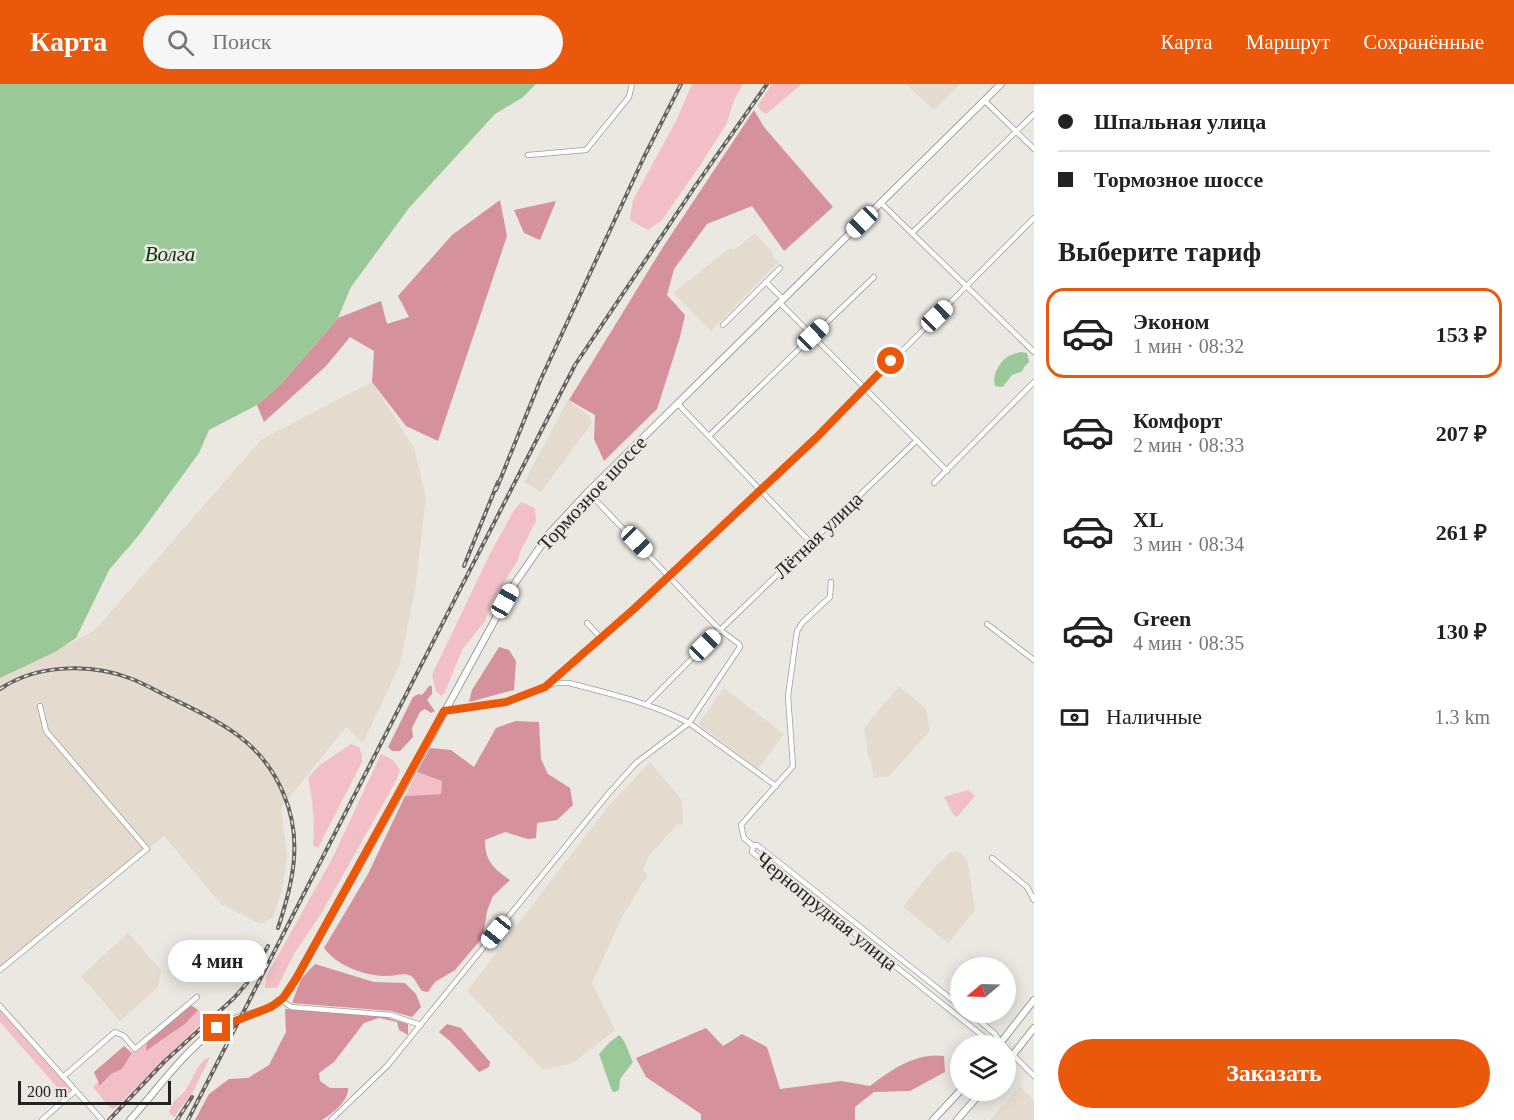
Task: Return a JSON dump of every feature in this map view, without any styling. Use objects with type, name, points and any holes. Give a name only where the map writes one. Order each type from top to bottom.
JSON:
[{"type":"street","points":[[528,156],[586,150],[629,97],[632,84]]},
{"type":"street","name":"Тормозное шоссе","points":[[130,1120],[186,1056],[213,1030],[222,1024],[271,1007],[281,1000],[297,977],[524,567],[549,534],[588,492],[1001,84]]},
{"type":"street","points":[[985,101],[1034,149]]},
{"type":"street","points":[[912,233],[1034,114]]},
{"type":"street","points":[[881,203],[1034,352]]},
{"type":"street","points":[[545,687],[635,608],[816,438],[864,387],[968,287],[1034,218]]},
{"type":"street","points":[[723,324],[780,268]]},
{"type":"street","points":[[709,436],[874,277]]},
{"type":"street","points":[[766,282],[813,335],[947,471]]},
{"type":"street","points":[[934,483],[1034,382]]},
{"type":"street","points":[[678,404],[811,543]]},
{"type":"street","name":"Лётная улица","points":[[646,705],[720,630],[917,440]]},
{"type":"street","points":[[331,1120],[387,1066],[615,786],[636,763],[689,723],[740,647],[720,630],[588,492]]},
{"type":"street","points":[[753,846],[744,838],[741,825],[793,766],[788,696],[797,632],[803,622],[830,597],[831,582]]},
{"type":"street","points":[[587,623],[600,637]]},
{"type":"street","points":[[987,624],[1034,660]]},
{"type":"street","points":[[444,711],[506,702],[556,683],[569,683],[674,715],[689,723],[776,786]]},
{"type":"street","points":[[0,970],[147,849],[46,730],[40,706]]},
{"type":"street","name":"Чернопрудная улица","points":[[950,997],[757,845],[753,846],[752,852],[981,1035]]},
{"type":"street","points":[[992,858],[1027,887],[1034,900]]},
{"type":"street","points":[[63,1077],[115,1032],[124,1036],[135,1049],[197,997]]},
{"type":"street","points":[[281,1000],[291,1007],[391,1015],[421,1025]]},
{"type":"street","points":[[1009,1035],[1034,1000]]},
{"type":"street","points":[[0,1006],[102,1120]]},
{"type":"street","name":"Чернопрудная улица","points":[[982,1023],[996,1035]]},
{"type":"street","points":[[1016,1050],[1034,1029]]},
{"type":"street","name":"Чернопрудная улица","points":[[1016,1057],[1034,1076]]},
{"type":"street","points":[[42,1120],[75,1091]]},
{"type":"street","points":[[933,1120],[951,1101]]},
{"type":"street","points":[[957,1120],[973,1101]]},
{"type":"shaded area","points":[[692,84],[743,84],[734,100],[727,123],[699,167],[662,220],[648,230],[630,220],[633,200],[677,119]]},
{"type":"shaded area","points":[[772,84],[802,84],[766,114],[759,109],[758,105]]},
{"type":"shaded area","points":[[906,84],[960,84],[934,110]]},
{"type":"shaded area","points":[[754,110],[764,127],[833,207],[784,251],[752,206],[707,224],[674,269],[667,295],[685,315],[657,409],[604,461],[594,439],[595,415],[569,400],[663,247]]},
{"type":"shaded area","points":[[500,200],[507,236],[438,441],[406,426],[372,382],[374,351],[350,337],[326,366],[264,422],[257,405],[280,385],[338,318],[381,301],[387,324],[409,317],[398,296],[452,235]]},
{"type":"shaded area","points":[[556,201],[540,240],[524,233],[514,210]]},
{"type":"shaded area","points":[[755,233],[778,262],[711,331],[673,293],[731,247],[734,250]]},
{"type":"shaded area","points":[[372,382],[414,448],[426,498],[415,590],[400,664],[363,743],[346,727],[281,808],[287,856],[283,886],[273,918],[261,924],[221,904],[164,836],[0,970],[0,678],[94,631],[262,439]]},
{"type":"shaded area","points":[[568,400],[589,416],[592,423],[541,492],[524,482]]},
{"type":"shaded area","points":[[521,502],[535,508],[536,521],[518,560],[492,601],[485,621],[462,650],[445,692],[441,696],[436,691],[432,675],[489,556]]},
{"type":"shaded area","points":[[499,647],[509,650],[516,661],[514,690],[469,702],[472,690]]},
{"type":"shaded area","points":[[430,685],[432,694],[427,700],[435,711],[431,713],[425,709],[420,712],[412,728],[413,737],[400,751],[392,751],[388,747],[413,697],[422,695]]},
{"type":"shaded area","points":[[899,686],[926,709],[930,731],[889,776],[874,778],[864,728]]},
{"type":"shaded area","points":[[724,688],[784,734],[758,769],[698,724]]},
{"type":"shaded area","points":[[516,721],[539,722],[541,759],[548,774],[570,788],[573,805],[557,820],[537,823],[536,838],[528,839],[505,832],[485,840],[488,859],[499,872],[510,880],[493,896],[487,911],[483,937],[455,970],[435,982],[428,992],[422,991],[411,976],[370,974],[352,969],[336,960],[324,948],[368,874],[405,796],[441,794],[442,781],[417,772],[430,748],[451,750],[474,767],[496,728]]},
{"type":"shaded area","points":[[351,744],[359,747],[362,762],[318,848],[313,845],[313,811],[308,778],[320,765]]},
{"type":"shaded area","points":[[381,754],[393,760],[400,770],[397,779],[322,912],[294,954],[277,988],[265,988],[267,975],[332,859]]},
{"type":"shaded area","points":[[650,762],[682,800],[683,822],[681,825],[678,824],[650,854],[642,870],[648,874],[622,917],[592,983],[615,1030],[573,1063],[543,1070],[467,991],[606,809]]},
{"type":"shaded area","points":[[417,772],[442,781],[441,794],[405,796]]},
{"type":"shaded area","points":[[968,790],[975,796],[957,817],[944,797]]},
{"type":"shaded area","points":[[958,851],[967,859],[975,910],[948,943],[903,907],[937,864],[949,853]]},
{"type":"shaded area","points":[[128,933],[161,970],[158,987],[120,1021],[81,976]]},
{"type":"shaded area","points":[[315,964],[374,982],[405,983],[416,994],[421,1007],[412,1017],[391,1011],[292,1003],[301,979]]},
{"type":"shaded area","points":[[191,1005],[198,1010],[185,1024],[146,1051],[147,1041]]},
{"type":"shaded area","points":[[285,1009],[379,1015],[408,1024],[408,1035],[399,1030],[397,1022],[379,1018],[364,1023],[334,1062],[319,1073],[320,1081],[330,1088],[348,1088],[343,1102],[322,1120],[195,1120],[209,1094],[229,1079],[248,1078],[269,1065],[286,1032]]},
{"type":"shaded area","points":[[0,1010],[71,1090],[64,1095],[0,1022]]},
{"type":"shaded area","points":[[198,1010],[206,1019],[116,1107],[110,1108],[93,1087],[98,1082],[101,1086],[111,1074],[122,1069],[132,1053],[147,1041],[147,1050],[168,1037]]},
{"type":"shaded area","points":[[447,1024],[461,1028],[490,1062],[489,1067],[479,1072],[439,1032]]},
{"type":"shaded area","points":[[706,1028],[723,1046],[742,1034],[767,1047],[780,1089],[841,1081],[870,1086],[904,1064],[934,1055],[944,1056],[945,1072],[910,1091],[874,1092],[855,1107],[855,1120],[701,1120],[701,1114],[646,1077],[636,1058]]},
{"type":"shaded area","points":[[124,1046],[132,1053],[122,1069],[111,1074],[100,1086],[94,1072]]},
{"type":"shaded area","points":[[210,1057],[193,1092],[174,1117],[169,1112],[173,1103],[187,1088],[202,1062]]},
{"type":"shaded area","points":[[1020,1086],[1034,1101],[1034,1120],[990,1120],[1007,1101],[1016,1101],[1016,1091]]},
{"type":"water","name":"Волга","points":[[0,84],[536,84],[522,98],[495,114],[409,208],[351,287],[338,318],[280,385],[257,405],[209,430],[199,453],[139,535],[109,570],[76,638],[55,652],[0,678]]},
{"type":"water","points":[[1020,352],[1027,353],[1029,362],[1022,371],[1011,376],[1003,387],[995,386],[995,375],[1000,364],[1007,357]]},
{"type":"water","points":[[619,1035],[626,1044],[633,1062],[620,1079],[619,1090],[615,1092],[612,1091],[599,1054]]},
{"type":"railway","points":[[496,490],[540,381],[644,157],[681,84]]},
{"type":"railway","points":[[188,1120],[575,365],[767,84]]},
{"type":"railway","points":[[464,566],[498,482]]},
{"type":"railway","points":[[0,689],[30,675],[47,671],[99,670],[132,679],[211,718],[253,748],[275,777],[284,795],[293,828],[292,878],[278,928]]},
{"type":"railway","points":[[109,1120],[164,1062],[234,998],[247,983],[268,946]]},
{"type":"railway","points":[[177,1120],[192,1097]]},
{"type":"route","points":[[217,1028],[222,1024],[271,1007],[283,998],[297,977],[444,711],[506,702],[545,687],[635,608],[816,438],[891,361]]}]
